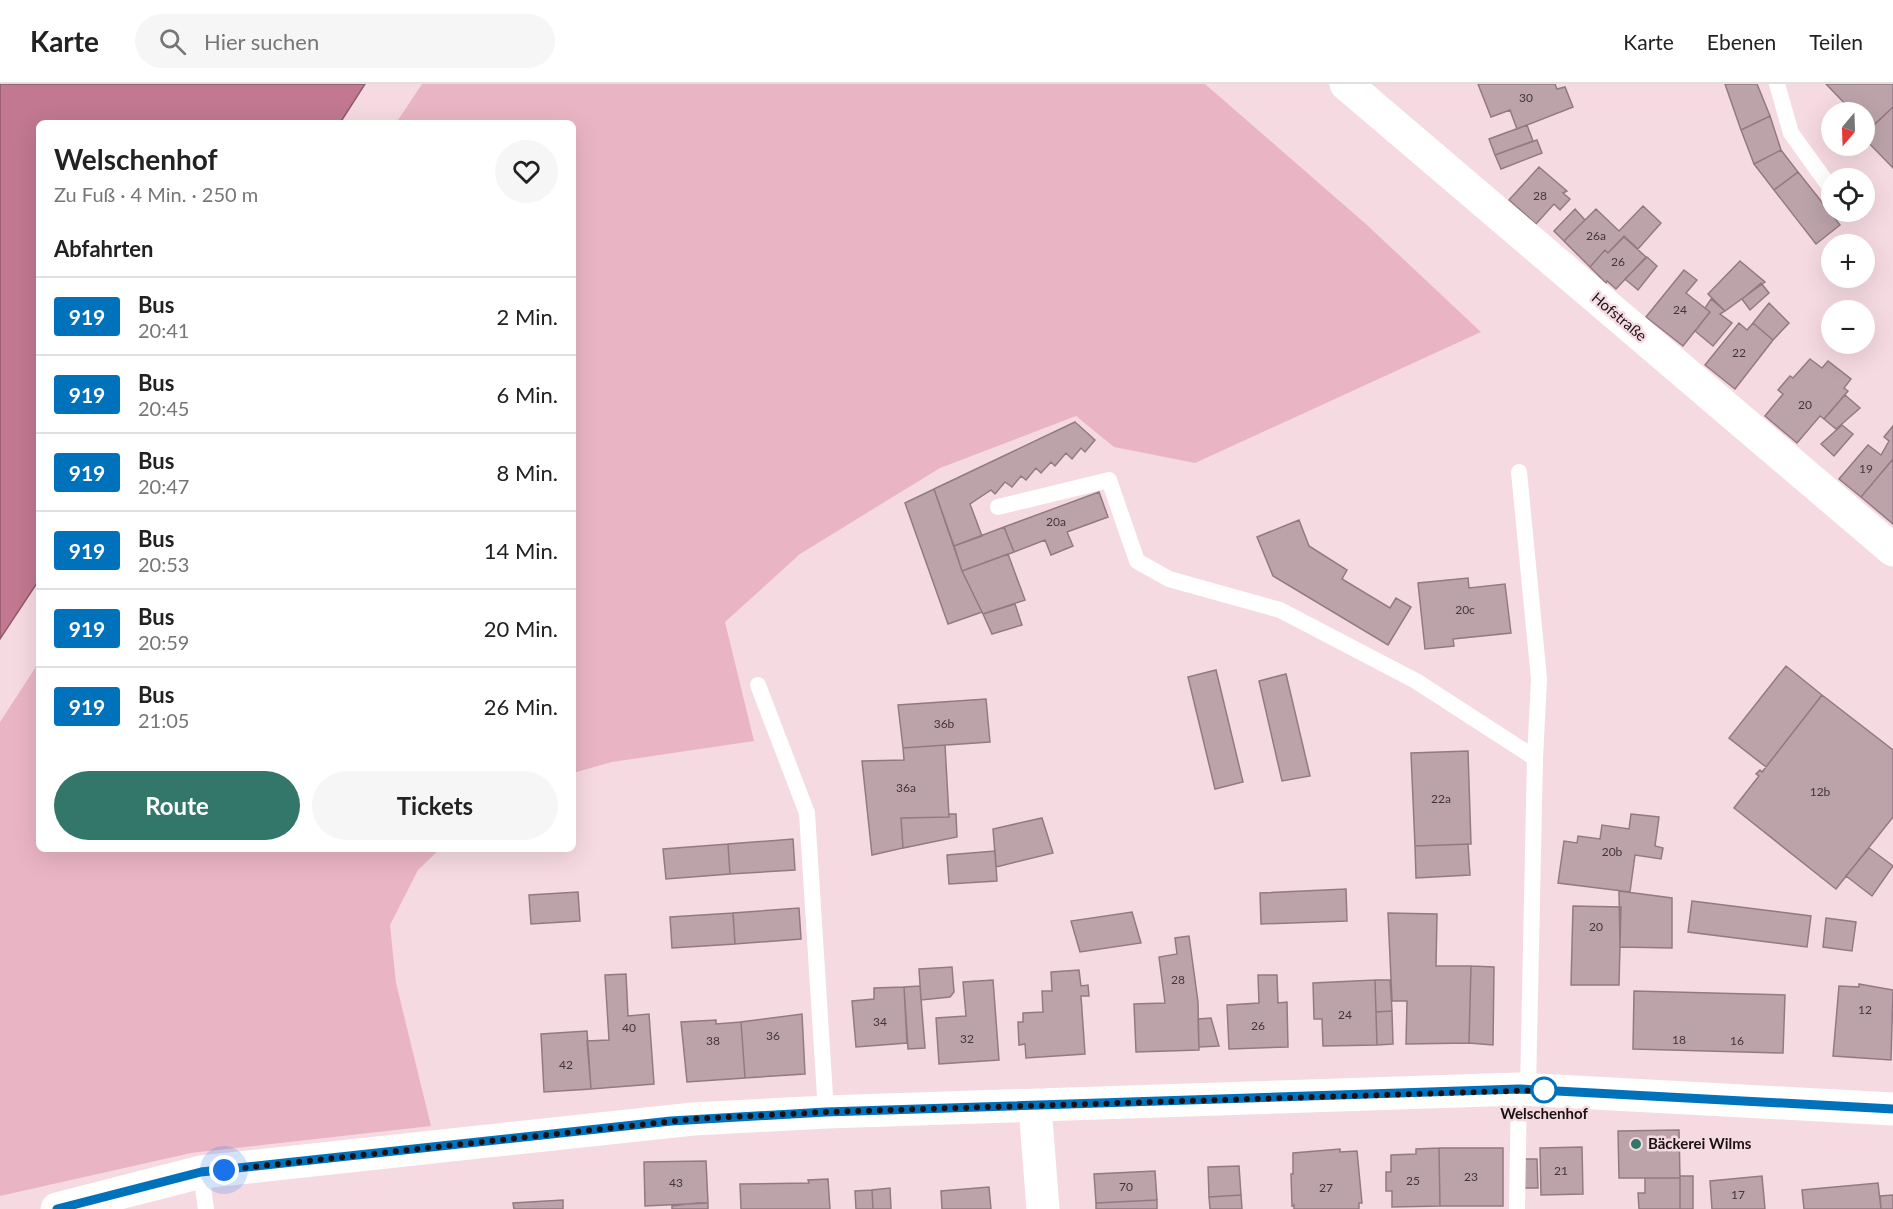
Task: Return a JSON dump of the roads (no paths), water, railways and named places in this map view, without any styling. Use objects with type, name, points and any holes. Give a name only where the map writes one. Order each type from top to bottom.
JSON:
[{"type":"street","name":"Hofstraße","points":[[1346,84],[1893,550]]},
{"type":"street","points":[[57,1209],[201,1172],[693,1119],[826,1112],[1035,1107],[1524,1089],[1893,1109]]},
{"type":"street","points":[[1035,1107],[1043,1209]]},
{"type":"lane","points":[[1776,84],[1791,134],[1821,175]]},
{"type":"lane","points":[[1517,1209],[1524,1089],[1534,758],[1539,679],[1519,472]]},
{"type":"lane","points":[[998,507],[1109,480],[1137,561],[1169,579],[1280,610],[1416,681],[1534,758]]},
{"type":"lane","points":[[758,686],[807,813],[826,1112]]},
{"type":"lane","points":[[201,1172],[206,1209]]},
{"type":"place","name":"Welschenhof","points":[[1544,1090]]},
{"type":"place","name":"Bäckerei Wilms","points":[[1636,1144]]}]
